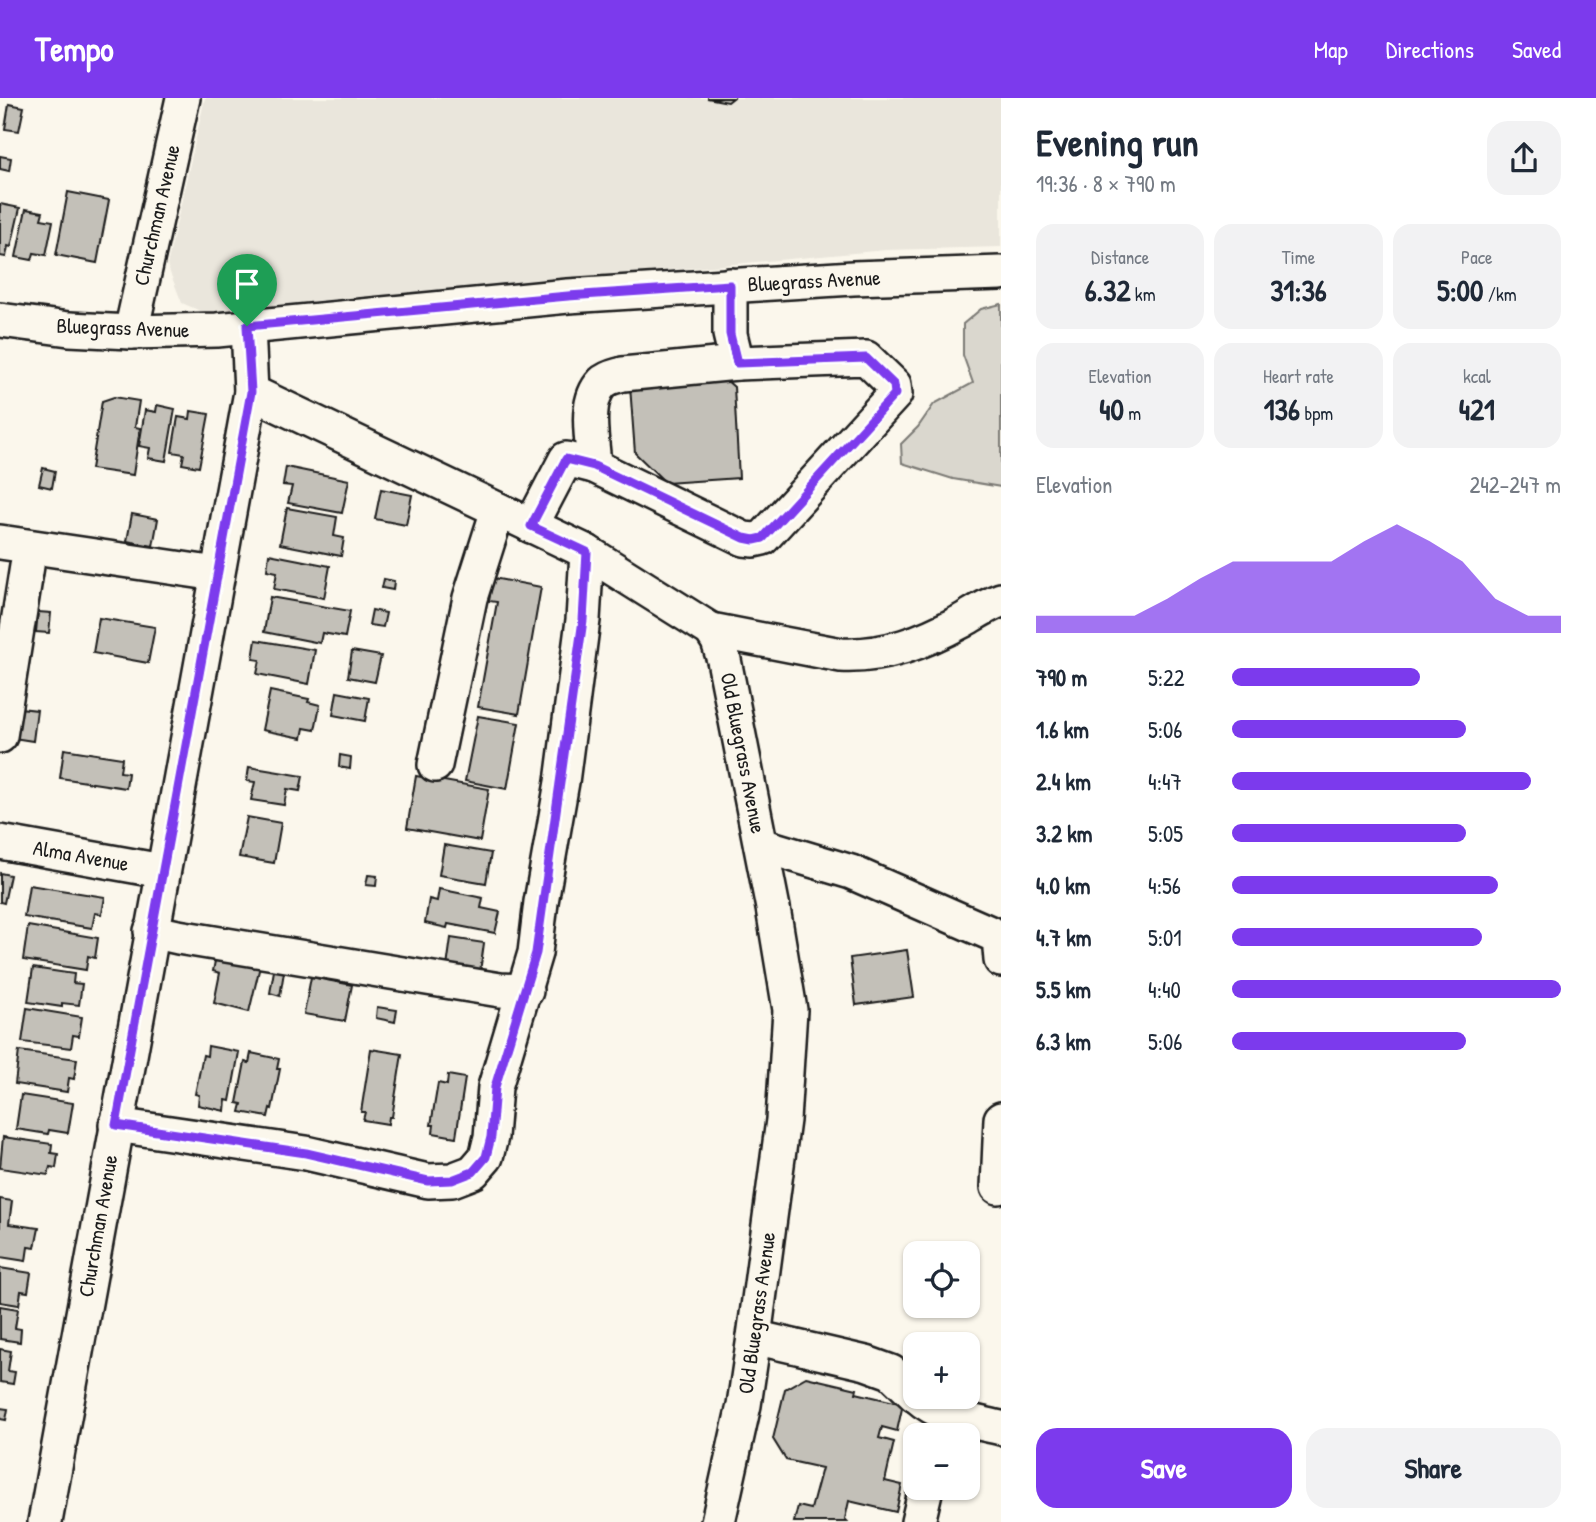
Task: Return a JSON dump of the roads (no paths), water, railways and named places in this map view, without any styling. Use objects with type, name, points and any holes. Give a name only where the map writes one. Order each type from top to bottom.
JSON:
[{"type":"street","name":"Churchman Avenue","points":[[131,331],[183,98]]},
{"type":"street","name":"Bluegrass Avenue","points":[[0,320],[69,329],[217,330],[568,296],[853,278],[1001,273]]},
{"type":"street","points":[[730,285],[730,334],[737,363]]},
{"type":"street","points":[[247,326],[251,392],[587,552],[711,630],[841,655],[863,656],[887,653],[913,645],[1001,600]]},
{"type":"street","points":[[531,526],[566,459],[594,466],[744,538],[763,538],[895,394],[894,385],[866,358],[737,363],[624,374],[609,378],[601,384],[591,405],[594,466]]},
{"type":"street","name":"Churchman Avenue","points":[[44,1522],[251,392]]},
{"type":"street","points":[[435,765],[470,598],[498,510]]},
{"type":"street","points":[[0,736],[15,544],[217,573]]},
{"type":"street","points":[[116,1125],[306,1153],[428,1181],[452,1180],[473,1172],[486,1157],[491,1137],[495,1087],[536,953],[541,902],[564,769],[583,620],[587,552]]},
{"type":"street","name":"Old Bluegrass Avenue","points":[[711,630],[724,660],[790,1010],[783,1120],[754,1337],[744,1405],[718,1522]]},
{"type":"street","name":"Alma Avenue","points":[[0,842],[162,871]]},
{"type":"street","points":[[761,845],[852,872],[1000,944]]},
{"type":"street","points":[[151,931],[487,988],[526,991]]},
{"type":"street","points":[[998,1186],[1001,1119]]},
{"type":"street","points":[[754,1337],[866,1363],[891,1372],[903,1384]]},
{"type":"street","points":[[928,1409],[1001,1428]]},
{"type":"street","points":[[918,1522],[923,1500]]}]
